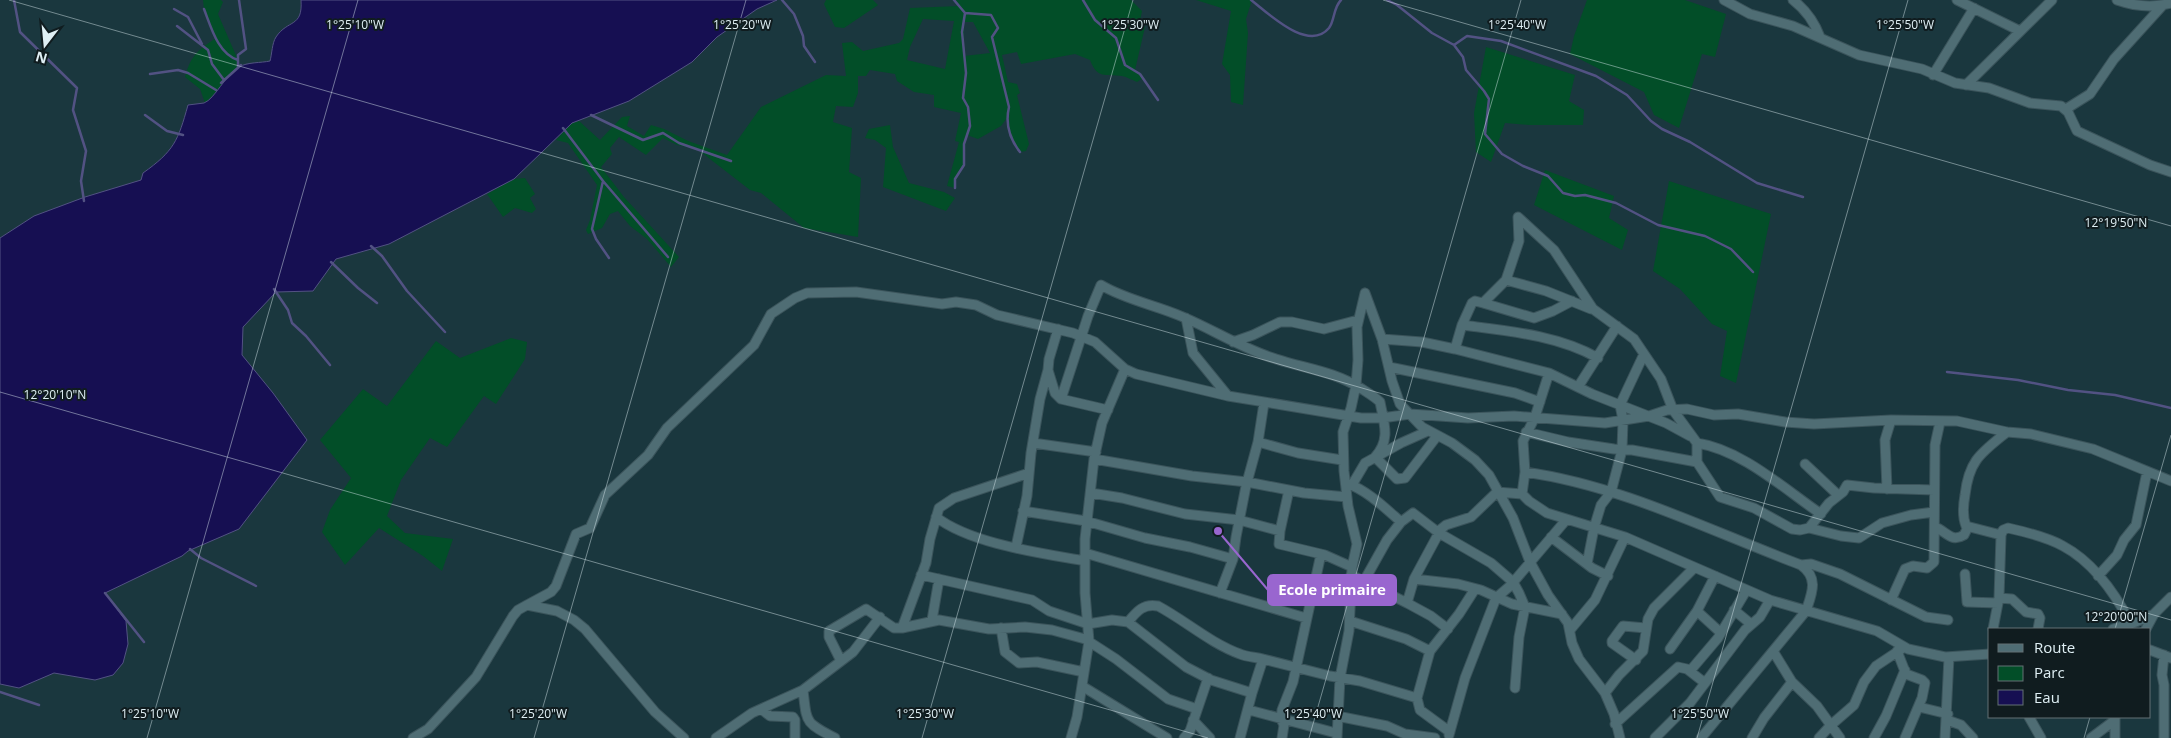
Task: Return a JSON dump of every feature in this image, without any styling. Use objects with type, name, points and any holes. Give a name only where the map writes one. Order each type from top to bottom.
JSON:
[{"type":"street","points":[[1724,0],[1750,14],[1793,26],[1859,55],[1906,65],[1945,80],[1989,88],[2030,104],[2061,106],[2066,109],[2078,131],[2150,165],[2171,172]]},
{"type":"street","points":[[1793,0],[1809,14],[1820,37]]},
{"type":"street","points":[[1957,0],[2020,31]]},
{"type":"street","points":[[1966,85],[2052,0]]},
{"type":"street","points":[[2117,0],[2144,6],[2166,4]]},
{"type":"street","points":[[2066,109],[2090,94],[2114,59],[2166,4]]},
{"type":"street","points":[[1933,75],[1974,8]]},
{"type":"street","points":[[1483,303],[1506,280],[1519,241],[1518,218],[1554,250],[1593,309]]},
{"type":"street","points":[[1506,280],[1593,309],[1631,336],[1661,379],[1673,410],[1695,441],[1697,462],[1720,497],[1742,503],[1794,530],[1809,528],[1841,536],[1859,538],[1885,521],[1934,512]]},
{"type":"street","points":[[1061,399],[1093,302],[1102,285],[1115,293],[1186,318],[1233,342],[1276,359],[1339,376],[1356,385],[1378,399],[1386,440],[1382,451],[1376,457]]},
{"type":"street","points":[[413,738],[428,729],[476,677],[518,610],[556,586],[576,534],[592,525],[605,496],[648,454],[667,428],[689,405],[754,345],[771,314],[807,293],[856,292],[942,304],[966,303],[976,305],[997,315],[1081,336],[1094,342],[1125,369],[1136,374],[1228,396],[1348,416],[1382,418],[1410,414],[1468,418],[1514,416],[1572,422],[1605,423],[1649,416],[1659,412],[1687,410],[1714,415],[1738,414],[1785,422],[1814,424],[1891,420],[1957,421],[2007,432],[2031,434],[2092,449],[2171,481]]},
{"type":"street","points":[[1249,710],[1337,736],[1340,678],[1350,621],[1352,571],[1357,544],[1347,497],[1349,484],[1342,460],[1344,427],[1356,385],[1358,320],[1365,293],[1382,339],[1397,397],[1410,414],[1428,431],[1452,443],[1475,460],[1489,475],[1513,518],[1530,562],[1570,630],[1572,643],[1579,659],[1605,693],[1614,714],[1620,738]]},
{"type":"street","points":[[1455,349],[1462,324],[1473,301],[1534,318],[1572,301]]},
{"type":"street","points":[[1186,318],[1193,353],[1228,396]]},
{"type":"street","points":[[1233,342],[1280,322],[1292,322],[1324,329],[1358,320]]},
{"type":"street","points":[[1462,324],[1527,334],[1569,344],[1598,358]]},
{"type":"street","points":[[1578,388],[1617,326]]},
{"type":"street","points":[[1016,547],[1027,496],[1040,399],[1058,329]]},
{"type":"street","points":[[1382,339],[1422,342],[1549,374],[1578,388],[1649,416],[1695,441],[1723,449],[1750,464],[1820,514]]},
{"type":"street","points":[[1587,564],[1594,528],[1601,506],[1611,492],[1622,450],[1623,420],[1620,405],[1644,354]]},
{"type":"street","points":[[1389,367],[1515,393],[1540,402]]},
{"type":"street","points":[[1071,738],[1077,717],[1089,641],[1085,593],[1086,521],[1095,455],[1099,433],[1125,369]]},
{"type":"street","points":[[1048,370],[1056,396],[1061,399],[1108,410]]},
{"type":"street","points":[[1522,494],[1525,472],[1523,441],[1535,417],[1549,374]]},
{"type":"street","points":[[1220,593],[1234,559],[1239,520],[1258,442],[1264,403]]},
{"type":"street","points":[[1887,489],[1886,440],[1891,420]]},
{"type":"street","points":[[1891,600],[1905,569],[1913,566],[1927,568],[1933,563],[1935,439],[1940,422]]},
{"type":"street","points":[[1349,484],[1362,466],[1401,443],[1428,431]]},
{"type":"street","points":[[1526,432],[1568,442],[1697,462]]},
{"type":"street","points":[[1935,527],[1948,536],[1955,538],[1963,536],[1968,527],[1963,513],[1969,471],[1975,460],[2007,432]]},
{"type":"street","points":[[1376,457],[1397,479],[1405,478],[1437,436]]},
{"type":"street","points":[[1258,442],[1298,453],[1342,460]]},
{"type":"street","points":[[1033,443],[1192,476],[1347,497]]},
{"type":"street","points":[[1804,464],[1838,495]]},
{"type":"street","points":[[1525,472],[1561,478],[1667,511],[1802,565],[1810,573],[1814,584],[1806,610],[1707,736]]},
{"type":"street","points":[[2098,576],[2117,555],[2124,540],[2136,525],[2146,472]]},
{"type":"street","points":[[902,628],[926,563],[939,508],[954,498],[1029,473]]},
{"type":"street","points":[[1349,484],[1382,505],[1402,522]]},
{"type":"street","points":[[1809,528],[1829,502],[1848,484],[1887,489],[1934,490]]},
{"type":"street","points":[[1289,490],[1278,542],[1282,545],[1321,554],[1352,571],[1364,581],[1431,616],[1448,629]]},
{"type":"street","points":[[1407,603],[1414,579],[1439,533],[1446,525],[1471,517],[1497,492],[1522,494],[1540,509],[1566,520],[1625,537],[1746,591],[1770,600],[1877,631],[1900,649],[1949,657],[1964,654],[1988,654]]},
{"type":"street","points":[[1090,493],[1122,498],[1186,514],[1239,520],[1280,531]]},
{"type":"street","points":[[1024,511],[1086,521],[1145,538],[1190,546],[1234,559]]},
{"type":"street","points":[[1364,581],[1387,540],[1412,513],[1439,533],[1491,563],[1513,582],[1525,607],[1519,637],[1516,688]]},
{"type":"street","points":[[936,517],[961,533],[1016,547],[1085,557],[1306,618]]},
{"type":"street","points":[[1475,589],[1448,629],[1430,651],[1417,698],[1422,711],[1449,735],[1465,678],[1496,598],[1513,582],[1566,520]]},
{"type":"street","points":[[1968,527],[2001,535]]},
{"type":"street","points":[[1993,628],[1998,600],[2001,535],[2004,529],[2008,528],[2064,546],[2086,563],[2122,608],[2131,624]]},
{"type":"street","points":[[1551,537],[1587,564],[1608,576]]},
{"type":"street","points":[[1570,630],[1595,600],[1625,537]]},
{"type":"street","points":[[1282,738],[1284,725],[1281,719],[1284,703],[1293,682],[1321,554]]},
{"type":"street","points":[[1802,565],[1811,564],[1840,574],[1926,617],[1948,620]]},
{"type":"street","points":[[1605,693],[1619,675],[1643,651],[1648,619],[1654,608],[1694,568]]},
{"type":"street","points":[[1965,574],[1967,602],[2010,598],[2026,612],[2038,614],[2040,618],[2038,628]]},
{"type":"street","points":[[921,575],[1032,600],[1049,610],[1088,624],[1112,620],[1128,622],[1186,667],[1208,678],[1252,693]]},
{"type":"street","points":[[1670,649],[1697,611],[1715,576]]},
{"type":"street","points":[[932,620],[939,579]]},
{"type":"street","points":[[1414,579],[1458,584],[1525,607],[1562,614]]},
{"type":"street","points":[[1690,671],[1720,633],[1746,591]]},
{"type":"street","points":[[2147,628],[2154,614],[2171,597]]},
{"type":"street","points":[[1655,738],[1690,703],[1751,624],[1760,617],[1770,600]]},
{"type":"street","points":[[527,605],[557,611],[585,628],[655,712],[684,738]]},
{"type":"street","points":[[1128,622],[1138,610],[1150,605],[1158,606],[1203,636],[1243,655],[1360,681],[1417,698]]},
{"type":"street","points":[[841,661],[829,637],[829,631],[866,609],[894,628],[902,628],[932,620],[947,621],[979,628],[1052,630],[1089,641],[1168,699],[1197,709]]},
{"type":"street","points":[[1734,610],[1751,624]]},
{"type":"street","points":[[1697,611],[1720,633]]},
{"type":"street","points":[[2117,628],[2154,614]]},
{"type":"street","points":[[716,738],[761,709],[804,690],[853,652],[880,617]]},
{"type":"street","points":[[1350,621],[1406,639],[1430,651]]},
{"type":"street","points":[[1636,660],[1612,642],[1623,626],[1646,628]]},
{"type":"street","points":[[1001,628],[1005,652],[1019,663],[1037,662],[1084,672]]},
{"type":"street","points":[[1900,649],[1906,674],[1926,683],[1919,707],[1905,738]]},
{"type":"street","points":[[1819,738],[1830,725],[1854,706],[1864,682],[1876,666],[1900,649]]},
{"type":"street","points":[[2151,650],[2167,657],[2164,685],[2167,723],[2164,738]]},
{"type":"street","points":[[1772,651],[1792,682],[1817,706],[1840,738]]},
{"type":"street","points":[[1945,738],[1948,717],[1949,657]]},
{"type":"street","points":[[1240,738],[1252,693],[1264,659]]},
{"type":"street","points":[[1615,724],[1676,668],[1684,667],[1705,683]]},
{"type":"street","points":[[1874,738],[1886,716],[1904,670]]},
{"type":"street","points":[[1184,738],[1190,731],[1208,678]]},
{"type":"street","points":[[1752,738],[1764,718],[1792,682]]},
{"type":"street","points":[[1082,686],[1168,738]]},
{"type":"street","points":[[804,690],[807,720],[810,724],[835,738]]},
{"type":"street","points":[[1919,707],[1948,717],[1961,725],[1973,738]]},
{"type":"street","points":[[761,709],[770,716],[793,718],[795,720],[795,738]]},
{"type":"street","points":[[1337,716],[1387,726],[1405,734],[1435,738]]},
{"type":"street","points":[[2029,718],[2041,738]]},
{"type":"street","points":[[2091,738],[2115,718]]},
{"type":"street","points":[[2115,718],[2115,738]]},
{"type":"street","points":[[1193,720],[1210,738]]},
{"type":"green space","points":[[203,0],[221,0],[223,2],[218,14],[238,60],[238,68],[205,103],[200,89],[185,77],[190,63],[196,54],[216,38],[204,9]]},
{"type":"green space","points":[[826,0],[873,0],[878,5],[844,28],[835,27],[824,4]]},
{"type":"green space","points":[[954,0],[1131,0],[1142,11],[1140,21],[1145,27],[1135,70],[1143,78],[1137,82],[1122,76],[1099,73],[1090,60],[1075,54],[1021,64],[1017,52],[1002,55],[1008,82],[1017,84],[1020,93],[1017,95],[1029,144],[1026,151],[1020,152],[1011,136],[1007,118],[1001,126],[978,139],[967,135],[964,164],[956,181],[955,188],[947,186],[959,142],[955,141],[961,113],[934,107],[934,95],[914,92],[897,81],[895,74],[870,70],[866,76],[858,76],[858,93],[853,107],[836,106],[833,122],[852,128],[849,172],[861,178],[858,237],[804,228],[761,193],[750,190],[697,149],[677,145],[663,138],[646,155],[619,137],[610,148],[612,154],[601,167],[624,197],[679,257],[671,267],[647,239],[630,226],[618,211],[610,214],[602,228],[588,234],[586,230],[590,220],[597,185],[568,143],[556,140],[572,123],[579,121],[600,140],[622,117],[630,116],[627,126],[644,136],[651,125],[727,155],[761,107],[826,75],[846,76],[842,43],[852,42],[863,51],[899,43],[903,39],[910,8],[959,6]],"holes":[[[923,19],[954,21],[945,69],[907,60],[910,47]],[[964,22],[973,22],[990,53],[964,56]]]},
{"type":"green space","points":[[1196,0],[1252,0],[1246,19],[1248,33],[1243,105],[1231,102],[1230,75],[1222,64],[1231,11]]},
{"type":"green space","points":[[1587,0],[1685,0],[1726,14],[1715,57],[1702,54],[1679,128],[1654,115],[1644,92],[1570,54],[1574,36]]},
{"type":"green space","points":[[1486,47],[1575,75],[1569,101],[1584,110],[1583,125],[1505,123],[1491,162],[1476,152],[1474,113]]},
{"type":"green space","points":[[890,125],[893,147],[909,183],[944,192],[955,198],[946,211],[883,187],[886,148],[875,140],[865,138],[869,129]]},
{"type":"green space","points":[[1545,170],[1614,196],[1609,218],[1628,230],[1622,250],[1534,205]]},
{"type":"green space","points":[[525,178],[535,194],[530,198],[536,209],[532,213],[515,208],[503,217],[487,194],[514,179]]},
{"type":"green space","points":[[1669,181],[1771,214],[1736,383],[1720,376],[1727,331],[1712,324],[1680,289],[1653,271]]},
{"type":"green space","points":[[511,338],[527,342],[525,359],[496,404],[484,396],[447,447],[430,438],[401,480],[387,516],[405,533],[453,539],[442,571],[423,556],[379,528],[345,565],[322,532],[330,510],[351,478],[320,440],[363,389],[387,406],[436,341],[460,358]]},
{"type":"water","points":[[301,0],[777,0],[757,9],[717,37],[692,62],[629,101],[572,123],[514,179],[389,244],[336,259],[313,291],[276,292],[243,327],[242,355],[273,393],[307,440],[239,529],[188,551],[182,556],[105,593],[126,621],[128,644],[123,663],[113,675],[95,680],[54,673],[19,688],[0,684],[0,238],[34,216],[85,197],[141,180],[143,173],[162,158],[178,137],[188,105],[208,101],[229,75],[242,65],[270,61],[276,37],[300,15]]},
{"type":"waterway","points":[[14,0],[20,32],[77,88],[73,110],[86,151],[81,181],[84,201]]},
{"type":"waterway","points":[[238,67],[238,55],[246,49],[239,0]]},
{"type":"waterway","points":[[782,0],[794,14],[803,36],[804,46],[815,62]]},
{"type":"waterway","points":[[954,0],[965,13],[962,32],[966,73],[963,98],[968,107],[970,126],[964,144],[964,165],[955,179],[955,188]]},
{"type":"waterway","points":[[1083,0],[1095,20],[1116,38],[1125,65],[1140,74],[1158,100]]},
{"type":"waterway","points":[[1251,0],[1288,28],[1310,36],[1320,34],[1329,28],[1338,3],[1341,0]]},
{"type":"waterway","points":[[1387,0],[1397,5],[1432,33],[1454,45],[1463,57],[1466,70],[1489,99],[1485,134],[1502,154],[1523,166],[1548,176],[1563,193],[1575,196],[1585,195],[1616,203],[1658,225],[1705,236],[1731,249],[1753,272]]},
{"type":"waterway","points":[[174,9],[188,17],[202,44]]},
{"type":"waterway","points":[[204,9],[220,46],[231,57],[238,60]]},
{"type":"waterway","points":[[965,13],[991,15],[998,28],[992,37],[1009,107],[1007,119],[1009,131],[1020,152]]},
{"type":"waterway","points":[[177,26],[208,50],[212,64],[224,80]]},
{"type":"waterway","points":[[1454,45],[1467,36],[1501,41],[1596,76],[1627,95],[1651,121],[1662,129],[1690,142],[1757,183],[1803,197]]},
{"type":"waterway","points":[[221,83],[241,65]]},
{"type":"waterway","points":[[150,74],[178,70],[188,73],[216,90]]},
{"type":"waterway","points":[[145,115],[167,131],[183,135]]},
{"type":"waterway","points":[[591,115],[643,140],[663,133],[679,143],[731,161]]},
{"type":"waterway","points":[[563,128],[603,181],[668,257]]},
{"type":"waterway","points":[[603,181],[592,229],[596,239],[609,258]]},
{"type":"waterway","points":[[371,246],[382,256],[407,291],[445,332]]},
{"type":"waterway","points":[[331,262],[377,303]]},
{"type":"waterway","points":[[274,289],[288,310],[292,323],[306,336],[330,365]]},
{"type":"waterway","points":[[1947,372],[2018,380],[2068,390],[2115,395],[2171,408]]},
{"type":"waterway","points":[[190,549],[201,558],[256,586]]},
{"type":"waterway","points":[[105,593],[144,642]]},
{"type":"waterway","points":[[0,692],[39,705]]},
{"type":"place","name":"Ecole primaire","points":[[1218,531]]}]
